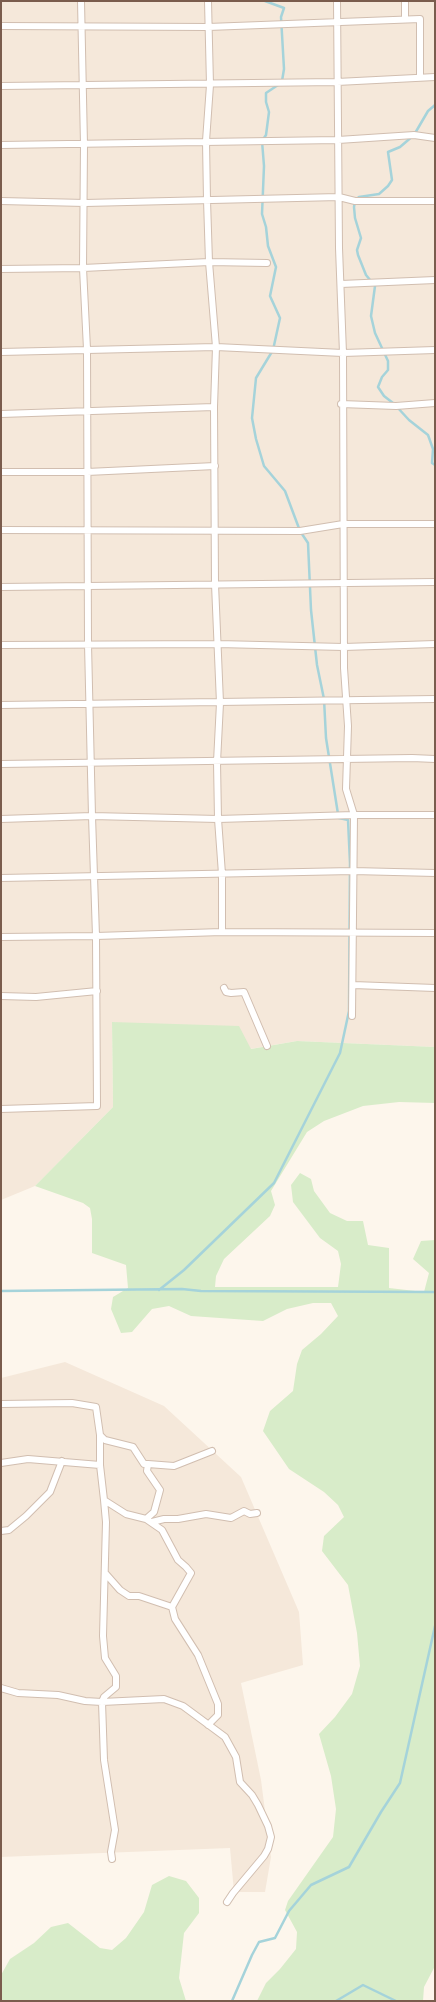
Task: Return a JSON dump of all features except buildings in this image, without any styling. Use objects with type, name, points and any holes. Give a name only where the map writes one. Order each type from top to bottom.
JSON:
[{"type":"street","points":[[1,1109],[97,1106],[96,936],[88,644],[89,531],[87,349],[83,268],[85,202],[81,1]]},
{"type":"street","points":[[208,1],[210,85],[206,141],[209,262],[216,348],[214,407],[216,466],[215,584],[220,703],[217,762],[218,819],[222,874],[222,932]]},
{"type":"street","points":[[337,1],[344,647],[348,726],[346,789],[354,815],[352,1016]]},
{"type":"street","points":[[405,1],[405,19]]},
{"type":"street","points":[[1,26],[81,28],[208,27],[420,19],[420,76]]},
{"type":"street","points":[[1,86],[210,85],[337,82],[420,76],[435,77]]},
{"type":"street","points":[[1,145],[338,140],[414,135],[435,138]]},
{"type":"street","points":[[1,201],[85,202],[339,198],[355,201],[435,201]]},
{"type":"street","points":[[1,269],[83,268],[209,262],[266,263]]},
{"type":"street","points":[[341,284],[435,280]]},
{"type":"street","points":[[1,352],[216,348],[342,353],[435,350]]},
{"type":"street","points":[[341,404],[396,406],[435,403]]},
{"type":"street","points":[[1,414],[214,407]]},
{"type":"street","points":[[1,472],[87,472],[216,466]]},
{"type":"street","points":[[1,530],[300,530],[343,524],[435,524]]},
{"type":"street","points":[[1,586],[435,582]]},
{"type":"street","points":[[1,645],[218,644],[344,647],[435,644]]},
{"type":"street","points":[[1,705],[220,703],[435,698]]},
{"type":"street","points":[[1,764],[435,759]]},
{"type":"street","points":[[1,819],[92,816],[218,819],[435,815]]},
{"type":"street","points":[[1,878],[94,878],[353,871],[435,873]]},
{"type":"street","points":[[1,937],[222,932],[435,933]]},
{"type":"street","points":[[352,985],[435,988]]},
{"type":"street","points":[[224,988],[226,992],[231,993],[244,992],[267,1046]]},
{"type":"street","points":[[1,996],[36,997],[97,991]]},
{"type":"street","points":[[1,1404],[72,1403],[96,1407],[100,1434],[100,1465],[106,1522],[103,1636],[105,1658],[116,1676],[116,1687],[104,1697],[102,1702],[104,1760],[115,1830],[110,1852],[112,1859]]},
{"type":"street","points":[[100,1434],[105,1440],[132,1448],[144,1464],[174,1466],[212,1451]]},
{"type":"street","points":[[1,1463],[28,1459],[100,1465]]},
{"type":"street","points":[[1,1531],[9,1530],[50,1492],[62,1462]]},
{"type":"street","points":[[148,1464],[147,1472],[160,1490],[154,1512],[149,1521]]},
{"type":"street","points":[[104,1500],[126,1514],[149,1521],[162,1530],[178,1560],[191,1573],[172,1607],[175,1619],[198,1655],[218,1704],[218,1715],[208,1725]]},
{"type":"street","points":[[149,1521],[200,1515],[231,1518],[244,1511],[250,1514],[257,1513]]},
{"type":"street","points":[[105,1573],[120,1590],[129,1596],[139,1596],[172,1607]]},
{"type":"street","points":[[1,1688],[18,1693],[58,1695],[102,1702],[164,1699],[183,1706],[225,1737],[236,1757],[240,1782],[252,1795],[270,1832],[268,1849],[232,1893],[227,1902]]},
{"type":"shaded area","points":[[1,1],[435,1],[435,1047],[297,1041],[250,1049],[112,1022],[113,1107],[35,1186],[1,1200]]},
{"type":"shaded area","points":[[65,1362],[164,1406],[241,1477],[299,1612],[303,1665],[241,1683],[261,1780],[271,1857],[265,1892],[234,1892],[230,1848],[1,1857],[1,1378]]},
{"type":"green space","points":[[112,1022],[239,1026],[251,1049],[297,1041],[435,1047],[435,1103],[399,1102],[363,1106],[324,1121],[307,1132],[271,1191],[275,1205],[270,1216],[224,1259],[216,1276],[215,1287],[338,1287],[341,1264],[338,1251],[320,1238],[293,1202],[291,1185],[300,1173],[311,1179],[314,1191],[330,1213],[347,1221],[363,1221],[368,1245],[389,1248],[389,1288],[424,1292],[429,1273],[413,1259],[421,1241],[435,1240],[435,1966],[424,1987],[423,2001],[257,2001],[266,1983],[296,1949],[297,1932],[285,1910],[288,1901],[333,1837],[336,1809],[331,1776],[319,1734],[335,1717],[352,1694],[360,1666],[357,1633],[348,1585],[322,1551],[324,1536],[344,1517],[338,1505],[324,1492],[289,1469],[263,1431],[270,1411],[293,1391],[297,1364],[302,1350],[338,1316],[331,1303],[313,1303],[287,1309],[263,1321],[191,1316],[169,1306],[152,1309],[132,1332],[121,1333],[111,1309],[113,1297],[128,1288],[126,1265],[92,1253],[92,1219],[90,1208],[83,1203],[35,1186],[113,1107]]},
{"type":"green space","points":[[169,1876],[186,1881],[199,1898],[199,1913],[184,1933],[179,1978],[186,2001],[1,2001],[1,1975],[10,1959],[34,1943],[51,1927],[68,1923],[100,1948],[112,1950],[126,1938],[144,1912],[152,1885]]},
{"type":"waterway","points":[[265,1],[284,8],[281,17],[284,69],[282,81]]},
{"type":"waterway","points":[[278,85],[266,93],[269,112],[266,135],[262,141],[264,166],[262,214],[266,227],[268,246],[276,267],[270,296],[280,318],[273,350],[256,378],[252,418],[264,466],[285,491],[300,531],[308,543],[311,610],[317,665],[324,699],[326,738],[338,814]]},
{"type":"waterway","points":[[393,403],[384,396],[378,387],[382,377],[388,370],[388,361],[375,333],[371,316],[375,286],[366,275],[358,255],[357,250],[361,238],[354,207],[355,201],[359,197],[379,194],[388,186],[392,180],[388,152],[400,147],[414,135],[428,111],[435,105]]},
{"type":"waterway","points":[[397,407],[409,420],[428,435],[433,449],[432,463],[435,465]]},
{"type":"waterway","points":[[159,1290],[184,1270],[274,1183],[340,1053],[349,1011],[350,863],[348,820],[339,818]]},
{"type":"waterway","points":[[1,1291],[182,1289],[201,1291],[435,1292]]},
{"type":"waterway","points":[[232,2001],[259,1942],[275,1938],[289,1911],[311,1885],[349,1867],[400,1783],[435,1626]]},
{"type":"waterway","points":[[336,2001],[363,1985],[396,2001]]}]
